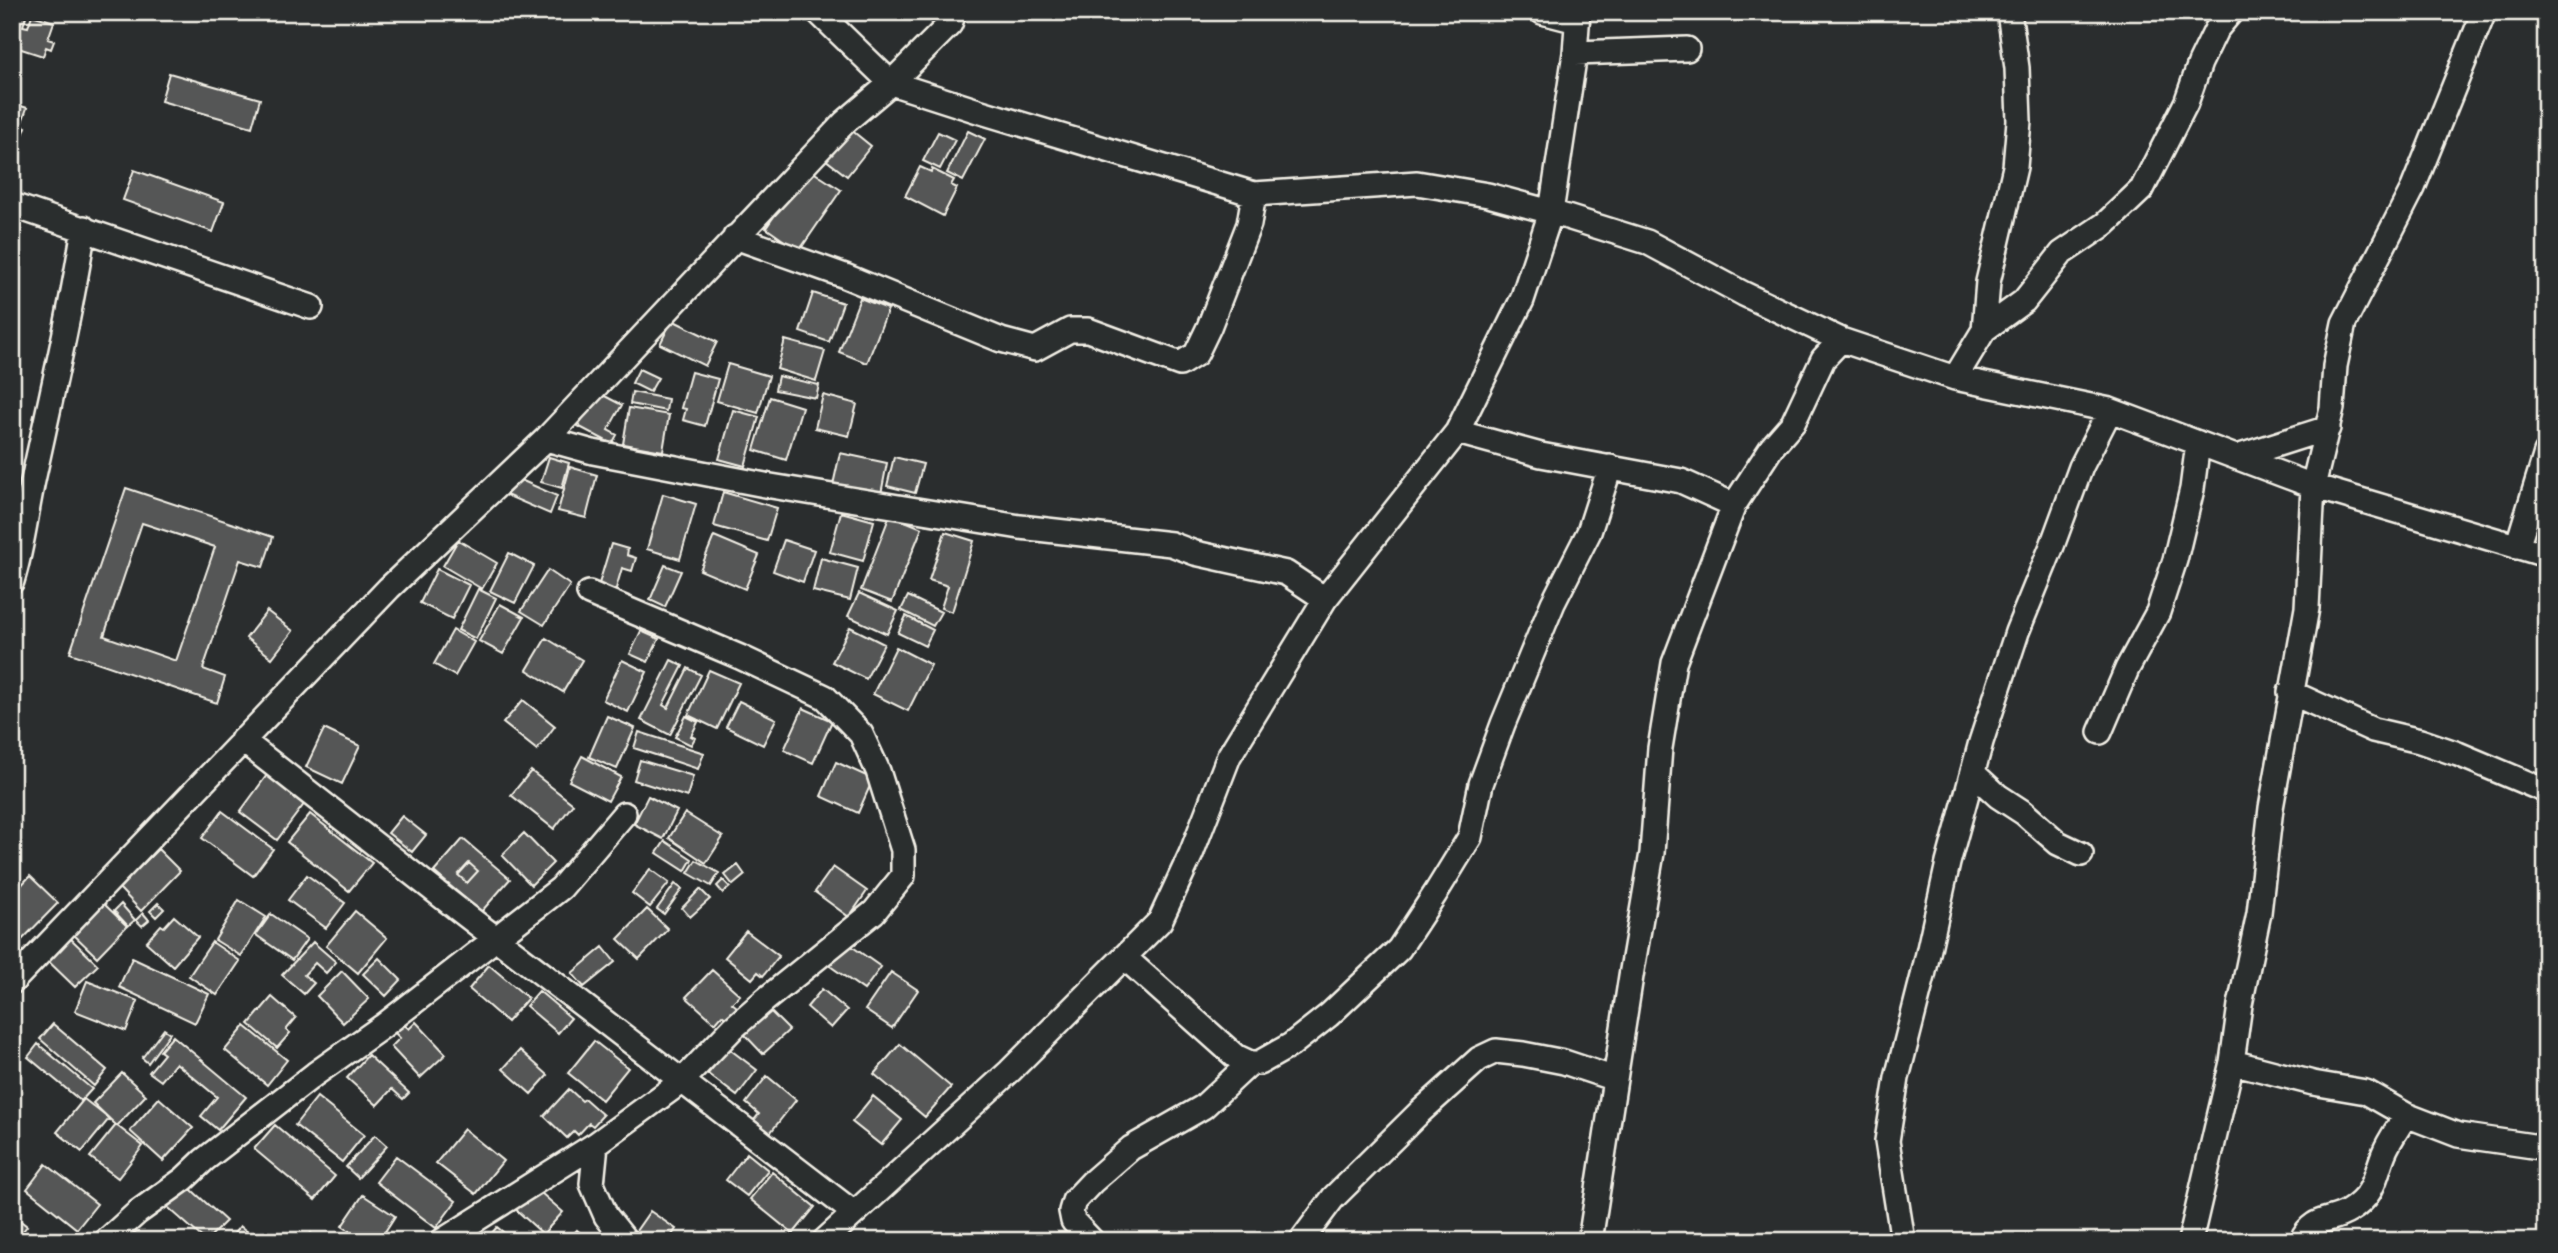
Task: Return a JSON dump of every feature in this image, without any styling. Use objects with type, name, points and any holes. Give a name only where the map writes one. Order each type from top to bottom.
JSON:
[{"type":"street","points":[[818,12],[891,83],[1254,194],[1417,183],[1488,195],[1551,212],[1647,242],[1744,294],[1841,340],[1955,378],[2110,410],[2313,486],[2546,555]]},
{"type":"street","points":[[12,982],[389,588],[546,439],[845,122],[891,83],[950,24],[954,12]]},
{"type":"street","points":[[824,1241],[1010,1071],[1160,921],[1191,855],[1229,757],[1325,599],[1457,432],[1522,300],[1551,212],[1576,54],[1578,16],[1542,12]]},
{"type":"street","points":[[1984,330],[1988,282],[2015,167],[2018,133],[2017,68],[2009,12]]},
{"type":"street","points":[[1955,378],[1984,330],[2024,301],[2062,253],[2105,224],[2142,189],[2186,103],[2200,62],[2231,12]]},
{"type":"street","points":[[2190,1241],[2232,1062],[2240,1005],[2259,913],[2271,808],[2307,608],[2313,486],[2328,428],[2335,366],[2344,323],[2413,188],[2484,12]]},
{"type":"street","points":[[1576,54],[1687,50]]},
{"type":"street","points":[[734,237],[845,276],[1013,343],[1035,349],[1070,330],[1088,330],[1180,364],[1196,355],[1209,327],[1249,224],[1254,194]]},
{"type":"street","points":[[12,205],[311,306]]},
{"type":"street","points":[[12,581],[21,554],[33,479],[72,305],[84,228]]},
{"type":"street","points":[[1590,1241],[1652,853],[1660,748],[1674,663],[1734,506],[1772,447],[1793,423],[1823,359],[1841,340]]},
{"type":"street","points":[[1903,1241],[1888,1141],[1896,1078],[1923,976],[1948,863],[2017,632],[2081,467],[2110,410]]},
{"type":"street","points":[[2237,457],[2328,428]]},
{"type":"street","points":[[1457,432],[1541,455],[1682,481],[1734,506]]},
{"type":"street","points":[[546,439],[593,452],[765,485],[1020,527],[1171,544],[1195,553],[1286,573],[1325,599]]},
{"type":"street","points":[[2101,732],[2127,668],[2162,599],[2175,560],[2192,489],[2199,443]]},
{"type":"street","points":[[2517,547],[2546,453]]},
{"type":"street","points":[[1124,957],[1235,1056],[1250,1063],[1259,1063],[1291,1045],[1339,1006],[1399,949],[1470,837],[1481,784],[1503,724],[1553,603],[1588,532],[1610,467]]},
{"type":"street","points":[[442,1241],[596,1144],[681,1082],[733,1028],[874,912],[903,876],[903,850],[878,771],[861,734],[825,697],[740,657],[589,593]]},
{"type":"street","points":[[2290,692],[2373,730],[2420,741],[2458,754],[2546,790]]},
{"type":"street","points":[[242,740],[681,1082],[854,1213]]},
{"type":"street","points":[[1973,773],[2058,843],[2081,855]]},
{"type":"street","points":[[106,1241],[138,1212],[184,1179],[204,1160],[314,1074],[383,1026],[561,888],[624,814]]},
{"type":"street","points":[[1301,1241],[1333,1198],[1420,1112],[1479,1059],[1496,1051],[1523,1054],[1564,1062],[1615,1079]]},
{"type":"street","points":[[2232,1062],[2313,1083],[2366,1092],[2406,1115],[2458,1135],[2546,1149]]},
{"type":"street","points":[[1092,1241],[1073,1221],[1071,1211],[1074,1201],[1131,1148],[1203,1108],[1250,1063]]},
{"type":"street","points":[[2301,1241],[2305,1231],[2320,1220],[2348,1212],[2372,1191],[2385,1151],[2406,1115]]},
{"type":"street","points":[[596,1144],[592,1184],[606,1216],[626,1241]]},
{"type":"building","points":[[12,12],[27,13],[23,26],[28,27],[32,15],[54,22],[48,39],[54,41],[51,49],[46,47],[43,56],[12,46]]},
{"type":"building","points":[[169,73],[260,99],[252,127],[161,101]]},
{"type":"building","points":[[12,103],[27,108],[21,125],[26,127],[23,135],[18,133],[15,142],[12,141]]},
{"type":"building","points":[[850,129],[871,146],[847,176],[825,159]]},
{"type":"building","points":[[968,131],[985,139],[963,181],[947,173]]},
{"type":"building","points":[[938,132],[955,140],[940,169],[923,161]]},
{"type":"building","points":[[920,167],[931,172],[932,169],[954,180],[951,185],[957,188],[943,216],[905,196]]},
{"type":"building","points":[[807,168],[841,190],[799,251],[766,228]]},
{"type":"building","points":[[134,170],[224,202],[213,232],[123,200]]},
{"type":"building","points":[[813,293],[843,303],[829,342],[800,332]]},
{"type":"building","points":[[860,298],[888,309],[867,363],[839,352]]},
{"type":"building","points":[[672,320],[717,342],[705,366],[660,344]]},
{"type":"building","points":[[785,340],[825,351],[816,381],[777,369]]},
{"type":"building","points":[[728,364],[769,376],[758,413],[717,401]]},
{"type":"building","points":[[639,369],[658,378],[650,392],[632,383]]},
{"type":"building","points":[[691,372],[718,379],[705,426],[683,420],[686,409],[681,408]]},
{"type":"building","points":[[778,376],[819,385],[816,398],[775,390]]},
{"type":"building","points":[[597,392],[622,405],[608,430],[617,435],[612,444],[578,426]]},
{"type":"building","points":[[632,392],[668,399],[666,411],[630,404]]},
{"type":"building","points":[[823,395],[857,404],[849,436],[815,428]]},
{"type":"building","points":[[770,397],[802,407],[786,460],[754,450]]},
{"type":"building","points":[[629,408],[669,415],[663,451],[623,444]]},
{"type":"building","points":[[733,410],[759,417],[745,466],[719,459]]},
{"type":"building","points":[[840,453],[887,463],[881,494],[833,485]]},
{"type":"building","points":[[549,457],[569,463],[562,488],[541,482]]},
{"type":"building","points":[[894,457],[923,464],[915,493],[887,486]]},
{"type":"building","points":[[570,467],[597,475],[586,518],[558,511]]},
{"type":"building","points":[[514,477],[557,496],[550,514],[506,495]]},
{"type":"building","points":[[126,488],[273,537],[263,567],[240,560],[203,669],[225,677],[217,703],[70,653]],"holes":[[[142,523],[215,547],[176,661],[104,636]]]},
{"type":"building","points":[[723,492],[777,508],[767,541],[714,526]]},
{"type":"building","points":[[663,494],[696,504],[680,559],[647,549]]},
{"type":"building","points":[[841,512],[874,521],[863,561],[830,552]]},
{"type":"building","points":[[890,515],[922,528],[892,602],[861,590]]},
{"type":"building","points":[[945,532],[974,541],[952,612],[941,608],[948,586],[929,580]]},
{"type":"building","points":[[714,536],[759,555],[745,589],[700,570]]},
{"type":"building","points":[[458,540],[497,563],[482,589],[443,566]]},
{"type":"building","points":[[784,540],[814,550],[803,582],[773,571]]},
{"type":"building","points":[[611,544],[628,549],[627,555],[636,558],[632,571],[622,568],[615,592],[598,587]]},
{"type":"building","points":[[509,553],[534,566],[515,603],[490,591]]},
{"type":"building","points":[[821,558],[858,568],[850,600],[813,591]]},
{"type":"building","points":[[665,565],[681,571],[665,607],[650,600]]},
{"type":"building","points":[[437,569],[469,585],[452,619],[420,603]]},
{"type":"building","points":[[548,570],[570,585],[544,625],[521,611]]},
{"type":"building","points":[[478,589],[496,598],[476,639],[458,630]]},
{"type":"building","points":[[859,593],[898,611],[887,634],[848,616]]},
{"type":"building","points":[[908,596],[941,612],[933,626],[901,610]]},
{"type":"building","points":[[500,604],[524,617],[503,654],[479,641]]},
{"type":"building","points":[[267,611],[293,631],[272,658],[246,638]]},
{"type":"building","points":[[906,616],[933,630],[925,646],[898,633]]},
{"type":"building","points":[[850,627],[884,644],[866,679],[832,662]]},
{"type":"building","points":[[453,630],[474,642],[455,676],[434,664]]},
{"type":"building","points":[[641,631],[659,639],[648,662],[630,654]]},
{"type":"building","points":[[546,638],[582,660],[563,692],[527,670]]},
{"type":"building","points":[[896,647],[931,665],[908,711],[873,694]]},
{"type":"building","points":[[622,660],[647,672],[628,712],[603,700]]},
{"type":"building","points":[[671,660],[683,666],[663,705],[668,708],[688,668],[701,675],[670,735],[641,720]]},
{"type":"building","points":[[709,670],[739,683],[717,729],[688,715]]},
{"type":"building","points":[[523,700],[555,726],[537,750],[503,723]]},
{"type":"building","points":[[739,701],[776,719],[763,745],[726,727]]},
{"type":"building","points":[[803,708],[832,721],[813,763],[784,750]]},
{"type":"building","points":[[607,716],[635,728],[617,769],[589,757]]},
{"type":"building","points":[[686,716],[698,722],[691,736],[695,738],[691,745],[675,737]]},
{"type":"building","points":[[324,729],[360,746],[342,784],[306,767]]},
{"type":"building","points":[[639,732],[704,753],[698,769],[634,748]]},
{"type":"building","points":[[582,756],[621,777],[608,801],[569,781]]},
{"type":"building","points":[[640,760],[693,776],[687,797],[634,780]]},
{"type":"building","points":[[836,762],[873,779],[858,813],[821,796]]},
{"type":"building","points":[[531,771],[573,804],[554,829],[511,795]]},
{"type":"building","points":[[267,775],[305,803],[277,840],[240,812]]},
{"type":"building","points":[[648,796],[677,811],[663,839],[634,824]]},
{"type":"building","points":[[222,811],[273,849],[253,876],[202,838]]},
{"type":"building","points":[[685,813],[723,837],[706,863],[669,838]]},
{"type":"building","points":[[310,814],[372,863],[349,891],[287,842]]},
{"type":"building","points":[[402,816],[426,835],[412,852],[388,833]]},
{"type":"building","points":[[524,833],[553,863],[531,885],[502,855]]},
{"type":"building","points":[[463,839],[510,879],[481,912],[434,872]],"holes":[[[469,863],[478,871],[467,883],[458,875]]]},
{"type":"building","points":[[665,841],[692,859],[685,871],[657,853]]},
{"type":"building","points":[[158,849],[180,871],[141,911],[119,888]]},
{"type":"building","points":[[696,860],[719,873],[711,886],[688,873]]},
{"type":"building","points":[[469,863],[478,871],[467,883],[458,875]]},
{"type":"building","points":[[738,865],[745,875],[733,885],[725,875]]},
{"type":"building","points":[[833,867],[867,891],[849,917],[815,892]]},
{"type":"building","points":[[650,869],[669,883],[650,907],[632,893]]},
{"type":"building","points":[[307,875],[345,903],[326,928],[288,900]]},
{"type":"building","points":[[30,876],[58,903],[12,950],[12,895]]},
{"type":"building","points":[[723,880],[730,887],[723,893],[717,886]]},
{"type":"building","points":[[675,884],[682,889],[664,914],[657,909]]},
{"type":"building","points":[[700,889],[710,899],[690,917],[682,908]]},
{"type":"building","points":[[239,900],[266,917],[241,956],[215,940]]},
{"type":"building","points":[[101,901],[127,926],[97,957],[71,932]]},
{"type":"building","points":[[158,903],[164,909],[156,917],[150,911]]},
{"type":"building","points":[[121,904],[135,920],[128,926],[114,911]]},
{"type":"building","points":[[647,909],[668,929],[639,959],[618,939]]},
{"type":"building","points":[[355,911],[387,938],[358,973],[326,946]]},
{"type":"building","points":[[143,913],[149,920],[142,926],[136,920]]},
{"type":"building","points":[[271,914],[307,939],[292,960],[256,935]]},
{"type":"building","points":[[174,916],[198,937],[173,966],[146,942],[161,925],[164,927]]},
{"type":"building","points":[[746,931],[779,956],[763,976],[758,972],[752,979],[725,957]]},
{"type":"building","points":[[68,936],[98,965],[75,987],[46,959]]},
{"type":"building","points":[[212,942],[240,961],[217,995],[189,976]]},
{"type":"building","points":[[313,942],[336,962],[326,973],[315,963],[304,975],[314,983],[304,994],[282,975]]},
{"type":"building","points":[[847,943],[881,967],[864,990],[830,966]]},
{"type":"building","points":[[603,947],[615,962],[584,987],[572,973]]},
{"type":"building","points":[[132,958],[209,994],[195,1023],[119,987]]},
{"type":"building","points":[[379,958],[401,980],[386,996],[363,974]]},
{"type":"building","points":[[489,965],[528,998],[507,1022],[469,989]]},
{"type":"building","points":[[712,970],[740,995],[732,1003],[737,1007],[726,1018],[722,1015],[715,1023],[686,997]]},
{"type":"building","points":[[342,971],[369,999],[343,1023],[317,996]]},
{"type":"building","points":[[891,972],[918,990],[892,1028],[865,1010]]},
{"type":"building","points":[[87,981],[138,1001],[126,1031],[75,1011]]},
{"type":"building","points":[[822,989],[847,1010],[831,1028],[807,1007]]},
{"type":"building","points":[[539,991],[571,1018],[558,1033],[526,1006]]},
{"type":"building","points":[[272,997],[296,1018],[286,1030],[290,1033],[277,1048],[249,1024]]},
{"type":"building","points":[[769,1010],[789,1030],[763,1054],[744,1034]]},
{"type":"building","points":[[416,1022],[446,1054],[420,1078],[391,1047],[400,1038],[393,1031],[402,1023],[409,1029]]},
{"type":"building","points":[[53,1024],[107,1070],[94,1086],[40,1039]]},
{"type":"building","points":[[245,1026],[287,1060],[267,1085],[225,1050]]},
{"type":"building","points":[[164,1029],[170,1033],[148,1063],[142,1058]]},
{"type":"building","points":[[173,1036],[246,1097],[218,1130],[201,1116],[217,1097],[176,1063],[161,1081],[149,1072],[164,1054],[160,1051]]},
{"type":"building","points":[[594,1041],[628,1068],[602,1100],[568,1073]]},
{"type":"building","points":[[38,1044],[92,1089],[81,1101],[28,1057]]},
{"type":"building","points":[[900,1044],[951,1087],[925,1117],[874,1074]]},
{"type":"building","points":[[728,1048],[757,1070],[737,1096],[708,1074]]},
{"type":"building","points":[[520,1050],[548,1075],[531,1094],[503,1069]]},
{"type":"building","points":[[368,1055],[409,1093],[403,1099],[392,1089],[377,1105],[347,1078]]},
{"type":"building","points":[[122,1073],[146,1095],[117,1126],[93,1103]]},
{"type":"building","points":[[767,1076],[796,1100],[770,1133],[754,1120],[759,1114],[746,1103]]},
{"type":"building","points":[[569,1089],[603,1115],[593,1126],[589,1123],[578,1135],[574,1131],[567,1138],[544,1116]]},
{"type":"building","points":[[873,1096],[902,1120],[881,1145],[852,1122]]},
{"type":"building","points":[[317,1097],[364,1135],[342,1162],[295,1125]]},
{"type":"building","points":[[159,1098],[193,1128],[163,1161],[130,1131]]},
{"type":"building","points":[[84,1099],[109,1119],[82,1152],[57,1132]]},
{"type":"building","points":[[116,1125],[143,1146],[118,1178],[90,1157]]},
{"type":"building","points":[[275,1125],[335,1176],[315,1200],[254,1149]]},
{"type":"building","points":[[464,1129],[503,1161],[476,1194],[436,1163]]},
{"type":"building","points":[[375,1135],[387,1146],[358,1178],[346,1167]]},
{"type":"building","points":[[747,1153],[768,1170],[747,1196],[726,1180]]},
{"type":"building","points":[[396,1156],[456,1201],[436,1228],[376,1182]]},
{"type":"building","points":[[46,1164],[97,1204],[77,1229],[27,1189]]},
{"type":"building","points":[[772,1172],[815,1207],[793,1234],[750,1199]]},
{"type":"building","points":[[183,1182],[226,1221],[206,1241],[163,1203]]},
{"type":"building","points":[[533,1186],[563,1212],[543,1234],[514,1208]]},
{"type":"building","points":[[363,1195],[395,1216],[379,1241],[365,1241],[342,1226]]},
{"type":"building","points":[[650,1211],[676,1229],[668,1241],[629,1241]]},
{"type":"building","points":[[13,1215],[27,1226],[15,1241],[12,1241]]},
{"type":"building","points":[[240,1226],[254,1237],[251,1241],[228,1241]]},
{"type":"building","points":[[497,1227],[514,1241],[485,1241]]},
{"type":"building","points":[[577,1230],[590,1241],[567,1241]]},
{"type":"building","points":[[311,1233],[321,1241],[304,1241]]}]
